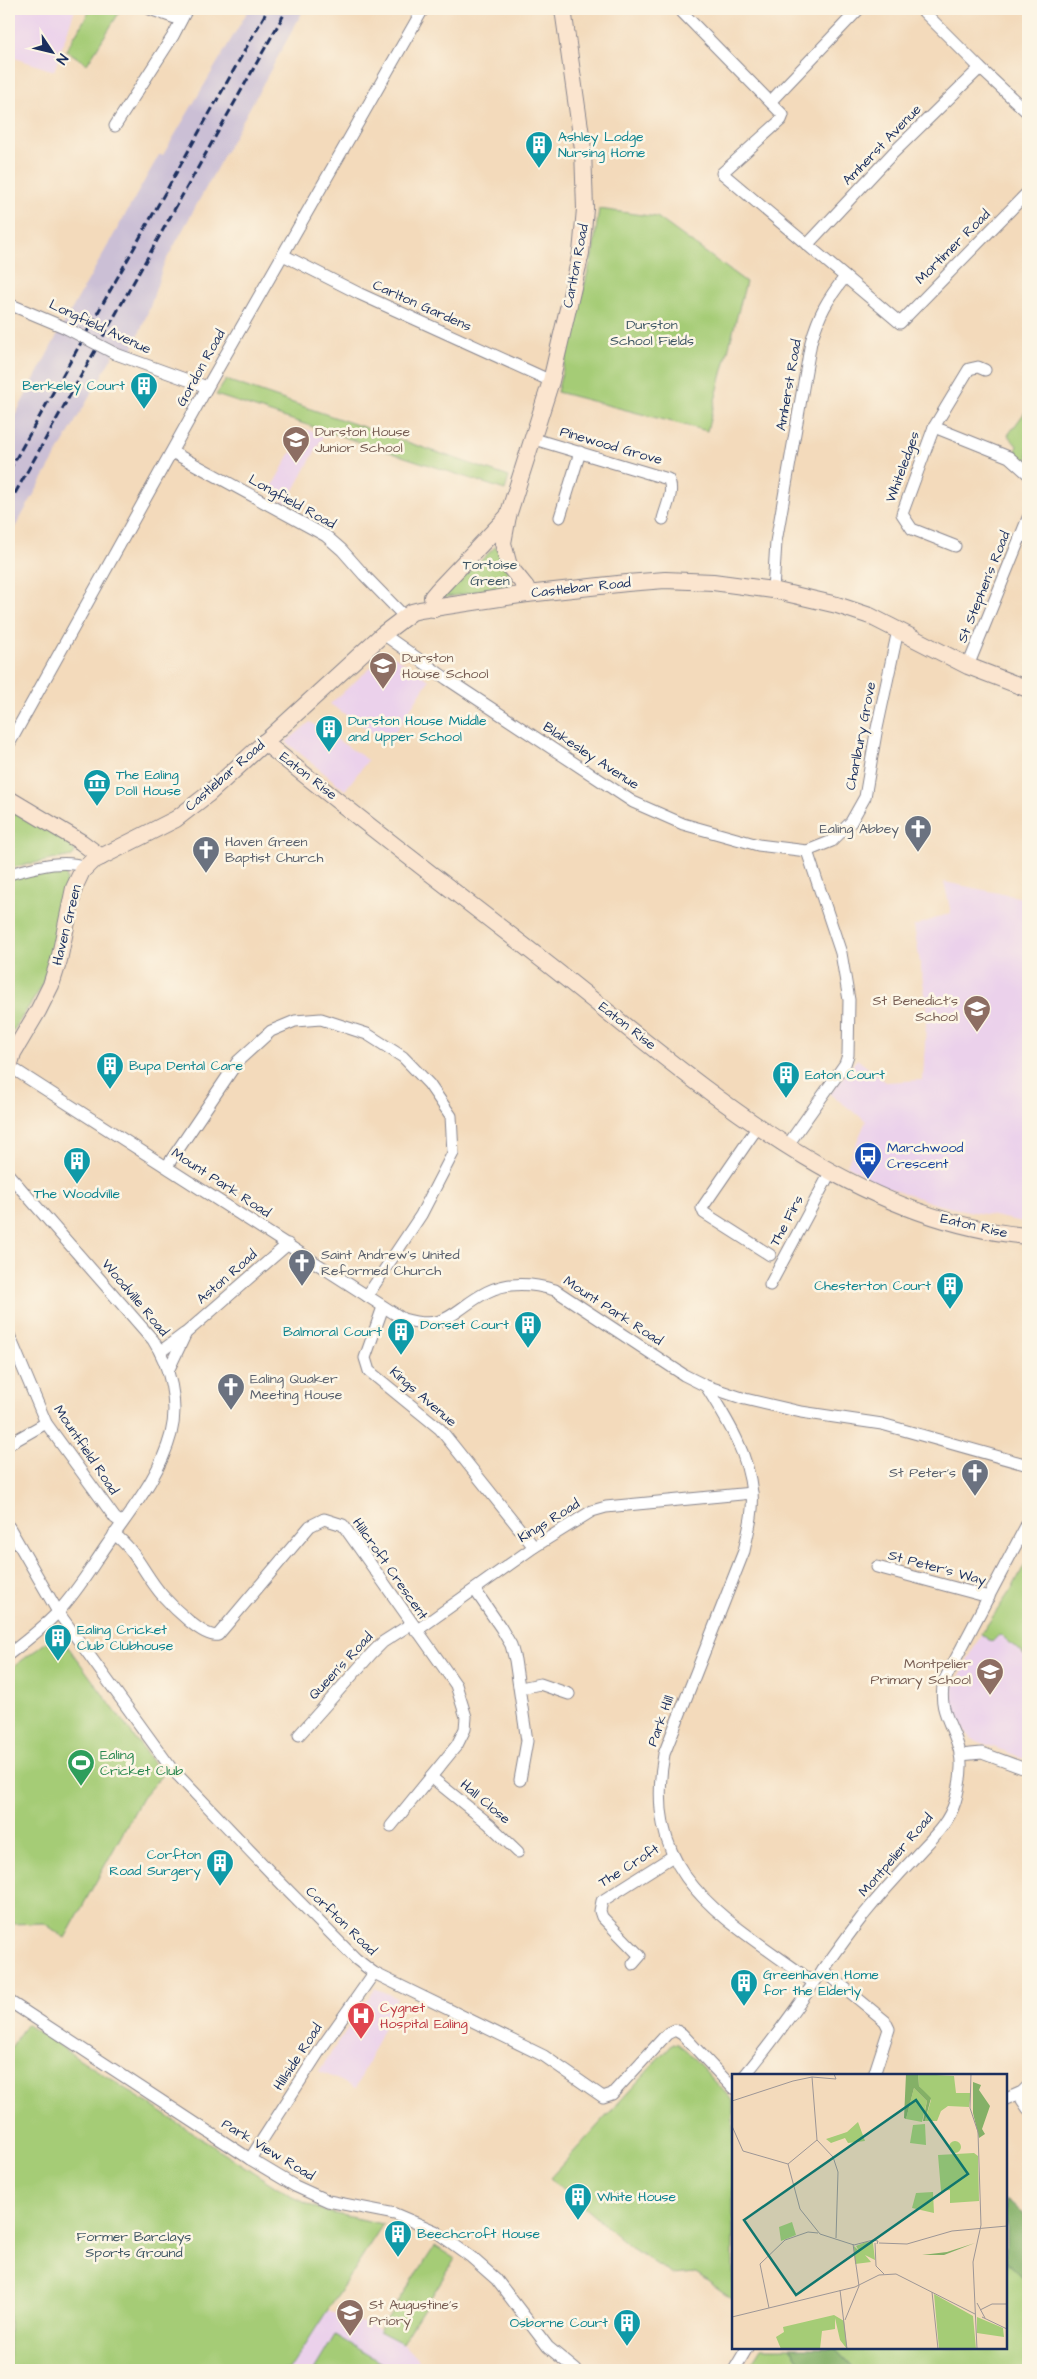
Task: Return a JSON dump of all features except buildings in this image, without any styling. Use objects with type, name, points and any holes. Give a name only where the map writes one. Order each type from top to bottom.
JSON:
[{"type":"street","points":[[150,9],[181,20]]},
{"type":"street","points":[[115,126],[186,9]]},
{"type":"street","name":"Gordon Road","points":[[9,744],[207,387],[423,9]]},
{"type":"street","name":"Carlton Road","points":[[434,609],[432,597],[496,541],[508,516],[534,439],[551,380],[581,253],[586,209],[582,149],[563,9]]},
{"type":"street","points":[[678,9],[783,115],[781,120],[722,173],[845,277]]},
{"type":"street","points":[[771,101],[859,9]]},
{"type":"street","points":[[921,9],[980,68],[1026,106]]},
{"type":"street","name":"Amherst Avenue","points":[[807,245],[893,153],[980,68]]},
{"type":"street","name":"Mortimer Road","points":[[845,277],[900,322],[1028,192]]},
{"type":"street","name":"Carlton Gardens","points":[[283,255],[360,294],[551,380]]},
{"type":"street","name":"Amherst Road","points":[[773,590],[776,542],[816,324],[827,300],[845,277]]},
{"type":"street","name":"Longfield Avenue","points":[[9,304],[66,328],[116,354],[207,387]]},
{"type":"street","name":"Whiteledges","points":[[955,546],[912,529],[902,514],[934,427],[969,369],[978,366],[985,370]]},
{"type":"street","name":"Whiteledges","points":[[934,427],[1009,457],[1028,474]]},
{"type":"street","name":"Pinewood Grove","points":[[534,439],[668,479],[671,483],[671,490],[663,519]]},
{"type":"street","name":"Longfield Road","points":[[172,452],[326,536],[342,550],[405,617]]},
{"type":"street","points":[[560,517],[580,452]]},
{"type":"street","name":"St Stephen's Road","points":[[968,666],[1028,518]]},
{"type":"street","points":[[496,541],[509,566],[526,587],[527,594]]},
{"type":"street","name":"Castlebar Road","points":[[86,867],[91,862],[176,819],[206,796],[384,634],[412,612],[527,594],[665,580],[712,582],[773,590],[837,605],[870,616],[968,666],[1028,689]]},
{"type":"street","name":"Charlbury Grove","points":[[807,851],[832,841],[851,822],[865,796],[898,630]]},
{"type":"street","name":"Blakesley Avenue","points":[[384,634],[455,684],[633,802],[684,824],[739,840],[758,845],[807,851]]},
{"type":"street","name":"Eaton Rise","points":[[264,742],[757,1128],[831,1171],[872,1192],[940,1218],[1007,1234],[1028,1236]]},
{"type":"street","points":[[9,799],[81,842],[101,858]]},
{"type":"street","points":[[787,1146],[845,1064],[848,1055],[849,1000],[841,953],[807,851]]},
{"type":"street","name":"Haven Green","points":[[9,874],[40,866],[69,863],[86,867],[74,888],[59,960],[51,984],[10,1060]]},
{"type":"street","points":[[167,1166],[238,1061],[271,1031],[295,1021],[321,1019],[367,1034],[403,1057],[429,1084],[451,1116],[453,1153],[421,1215],[366,1296]]},
{"type":"street","name":"Mount Park Road","points":[[10,1060],[167,1166],[403,1319],[419,1324],[433,1324],[457,1314],[487,1292],[511,1284],[533,1284],[555,1290],[684,1375],[706,1386],[736,1396],[802,1412],[882,1424],[1028,1465]]},
{"type":"street","points":[[757,1128],[702,1208],[704,1213],[770,1255]]},
{"type":"street","name":"The Firs","points":[[770,1285],[831,1171]]},
{"type":"street","name":"Woodville Road","points":[[9,1175],[153,1340],[168,1371],[174,1410],[171,1432],[153,1479],[58,1612],[9,1654]]},
{"type":"street","name":"Aston Road","points":[[160,1352],[186,1333],[288,1244]]},
{"type":"street","name":"Kings Avenue","points":[[383,1307],[366,1358],[369,1371],[440,1429],[534,1547]]},
{"type":"street","name":"Aston Road","points":[[168,1371],[186,1333]]},
{"type":"street","name":"Mountfield Road","points":[[9,1335],[46,1423],[114,1518],[122,1523]]},
{"type":"street","name":"Park Hill","points":[[706,1386],[739,1442],[752,1494],[751,1520],[744,1551],[664,1754],[659,1781],[659,1804],[663,1828],[673,1856],[688,1882],[708,1904],[814,1983]]},
{"type":"street","points":[[726,1418],[736,1396]]},
{"type":"street","points":[[9,1444],[46,1423]]},
{"type":"street","name":"Kings Road","points":[[413,1628],[475,1590],[534,1547],[592,1511],[606,1507],[752,1494]]},
{"type":"street","name":"Hillcroft Crescent","points":[[114,1534],[138,1560],[162,1595],[198,1628],[214,1636],[218,1635],[239,1612],[310,1526],[324,1518],[343,1525],[413,1628],[456,1685],[466,1717],[465,1729],[457,1745],[391,1826]]},
{"type":"street","name":"Montpelier Road","points":[[745,2074],[774,2041],[823,1970],[878,1897],[932,1840],[947,1820],[955,1803],[960,1779],[960,1755],[951,1726],[942,1706],[941,1694],[944,1681],[1028,1522]]},
{"type":"street","name":"Corfton Road","points":[[9,1527],[58,1612],[170,1768],[356,1959],[374,1973],[536,2052],[603,2097],[612,2094],[667,2034],[675,2030],[682,2034],[732,2087]]},
{"type":"street","name":"St Peter's Way","points":[[877,1567],[989,1597]]},
{"type":"street","points":[[475,1590],[511,1645],[521,1688],[528,1740],[520,1780]]},
{"type":"street","name":"Queen's Road","points":[[299,1735],[383,1642],[413,1628]]},
{"type":"street","points":[[521,1688],[540,1684],[569,1694]]},
{"type":"street","points":[[960,1755],[982,1753],[1028,1770]]},
{"type":"street","name":"Hall Close","points":[[431,1777],[490,1824],[518,1852]]},
{"type":"street","name":"The Croft","points":[[633,1964],[640,1956],[602,1917],[600,1911],[602,1901],[673,1856]]},
{"type":"street","points":[[823,1970],[885,2021],[889,2029],[874,2074]]},
{"type":"street","name":"Hillside Road","points":[[250,2159],[322,2047],[374,1973]]},
{"type":"street","name":"Park View Road","points":[[9,2001],[250,2159],[295,2186],[328,2201],[395,2214],[435,2231],[496,2278],[548,2347],[576,2370]]},
{"type":"street","points":[[1007,2098],[1025,2089]]},
{"type":"street","points":[[1025,2089],[1022,2100],[1028,2109]]},
{"type":"street","points":[[734,2370],[746,2349]]},
{"type":"shaded area","points":[[9,9],[75,9],[54,71],[9,56]]},
{"type":"shaded area","points":[[249,9],[304,9],[163,266],[150,307],[132,351],[119,345],[9,538],[9,427],[60,330],[159,155],[163,155]]},
{"type":"shaded area","name":"Durston House Junior School","points":[[304,429],[324,435],[287,503],[269,492]]},
{"type":"shaded area","name":"Durston House School","points":[[388,652],[429,680],[388,743],[330,704]]},
{"type":"shaded area","points":[[310,722],[368,760],[345,790],[286,742]]},
{"type":"shaded area","name":"St Benedict's School","points":[[944,882],[1028,899],[1028,1223],[939,1205],[877,1184],[847,1165],[866,1121],[830,1094],[857,1059],[886,1082],[923,1080],[927,1006],[914,926],[951,913]]},
{"type":"shaded area","name":"Montpelier Primary School","points":[[981,1634],[992,1641],[1000,1634],[1024,1656],[1028,1655],[1028,1760],[972,1739],[966,1732],[951,1702],[953,1689]]},
{"type":"shaded area","points":[[375,1988],[397,1998],[356,2088],[319,2071]]},
{"type":"shaded area","name":"St Augustine's Priory","points":[[327,2311],[370,2325],[402,2343],[428,2370],[289,2370]]},
{"type":"green space","points":[[91,9],[112,9],[119,13],[87,64],[66,50]]},
{"type":"green space","name":"Durston School Fields","points":[[599,209],[657,217],[746,282],[707,431],[557,392],[593,252]]},
{"type":"green space","points":[[226,380],[509,477],[505,490],[216,395]]},
{"type":"green space","points":[[1028,408],[1028,469],[1015,455],[1017,446],[1008,435]]},
{"type":"green space","name":"Tortoise Green","points":[[495,547],[499,549],[513,585],[442,598]]},
{"type":"green space","points":[[9,803],[72,843],[75,853],[72,856],[9,868]]},
{"type":"green space","points":[[65,869],[67,881],[48,967],[41,988],[9,1037],[9,877]]},
{"type":"green space","points":[[1028,1558],[1028,1655],[1025,1656],[1000,1634],[992,1642],[981,1634],[1013,1587]]},
{"type":"green space","name":"Ealing Cricket Club","points":[[52,1638],[63,1640],[162,1775],[142,1798],[65,1938],[44,1923],[9,1924],[9,1670]]},
{"type":"green space","name":"Former Barclays Sports Ground","points":[[26,2024],[290,2196],[326,2212],[383,2224],[289,2370],[9,2370],[9,2051]]},
{"type":"green space","points":[[673,2043],[678,2044],[687,2051],[732,2100],[732,2298],[696,2273],[673,2275],[630,2247],[550,2178]]},
{"type":"green space","points":[[1007,2201],[1028,2217],[1028,2284],[1007,2261]]},
{"type":"green space","points":[[435,2246],[455,2259],[402,2343],[379,2331]]},
{"type":"green space","points":[[1007,2261],[1028,2284],[1028,2370],[855,2370],[835,2349],[1007,2349]]},
{"type":"green space","points":[[335,2335],[393,2370],[314,2370]]},
{"type":"green space","points":[[760,2349],[791,2349],[806,2370],[747,2370]]},
{"type":"green space","points":[[791,2349],[835,2349],[855,2370],[806,2370]]},
{"type":"railway","points":[[9,471],[268,9]]},
{"type":"railway","points":[[9,504],[287,9]]},
{"type":"place","name":"Ashley Lodge Nursing Home","points":[[539,169]]},
{"type":"place","name":"Berkeley Court","points":[[144,410]]},
{"type":"place","name":"Durston House Junior School","points":[[296,464]]},
{"type":"place","name":"Durston House School","points":[[383,690]]},
{"type":"place","name":"Durston House Middle and Upper School","points":[[329,753]]},
{"type":"place","name":"The Ealing Doll House","points":[[97,807]]},
{"type":"place","name":"Ealing Abbey","points":[[918,853]]},
{"type":"place","name":"Haven Green Baptist Church","points":[[206,874]]},
{"type":"place","name":"St Benedict's School","points":[[977,1033]]},
{"type":"place","name":"Bupa Dental Care","points":[[110,1090]]},
{"type":"place","name":"Eaton Court","points":[[786,1099]]},
{"type":"place","name":"Marchwood Crescent","points":[[868,1180]]},
{"type":"place","name":"The Woodville","points":[[77,1185]]},
{"type":"place","name":"Saint Andrew's United Reformed Church","points":[[302,1287]]},
{"type":"place","name":"Chesterton Court","points":[[950,1310]]},
{"type":"place","name":"Dorset Court","points":[[528,1349]]},
{"type":"place","name":"Balmoral Court","points":[[401,1356]]},
{"type":"place","name":"Ealing Quaker Meeting House","points":[[231,1411]]},
{"type":"place","name":"St Peter's","points":[[975,1497]]},
{"type":"place","name":"Ealing Cricket Club Clubhouse","points":[[58,1662]]},
{"type":"place","name":"Montpelier Primary School","points":[[990,1696]]},
{"type":"place","name":"Ealing Cricket Club","points":[[81,1787]]},
{"type":"place","name":"Corfton Road Surgery","points":[[220,1887]]},
{"type":"place","name":"Greenhaven Home for the Elderly","points":[[744,2007]]},
{"type":"place","name":"Cygnet Hospital Ealing","points":[[361,2040]]},
{"type":"place","name":"White House","points":[[578,2221]]},
{"type":"place","name":"Beechcroft House","points":[[398,2258]]},
{"type":"place","name":"St Augustine's Priory","points":[[350,2337]]},
{"type":"place","name":"Osborne Court","points":[[627,2347]]}]
